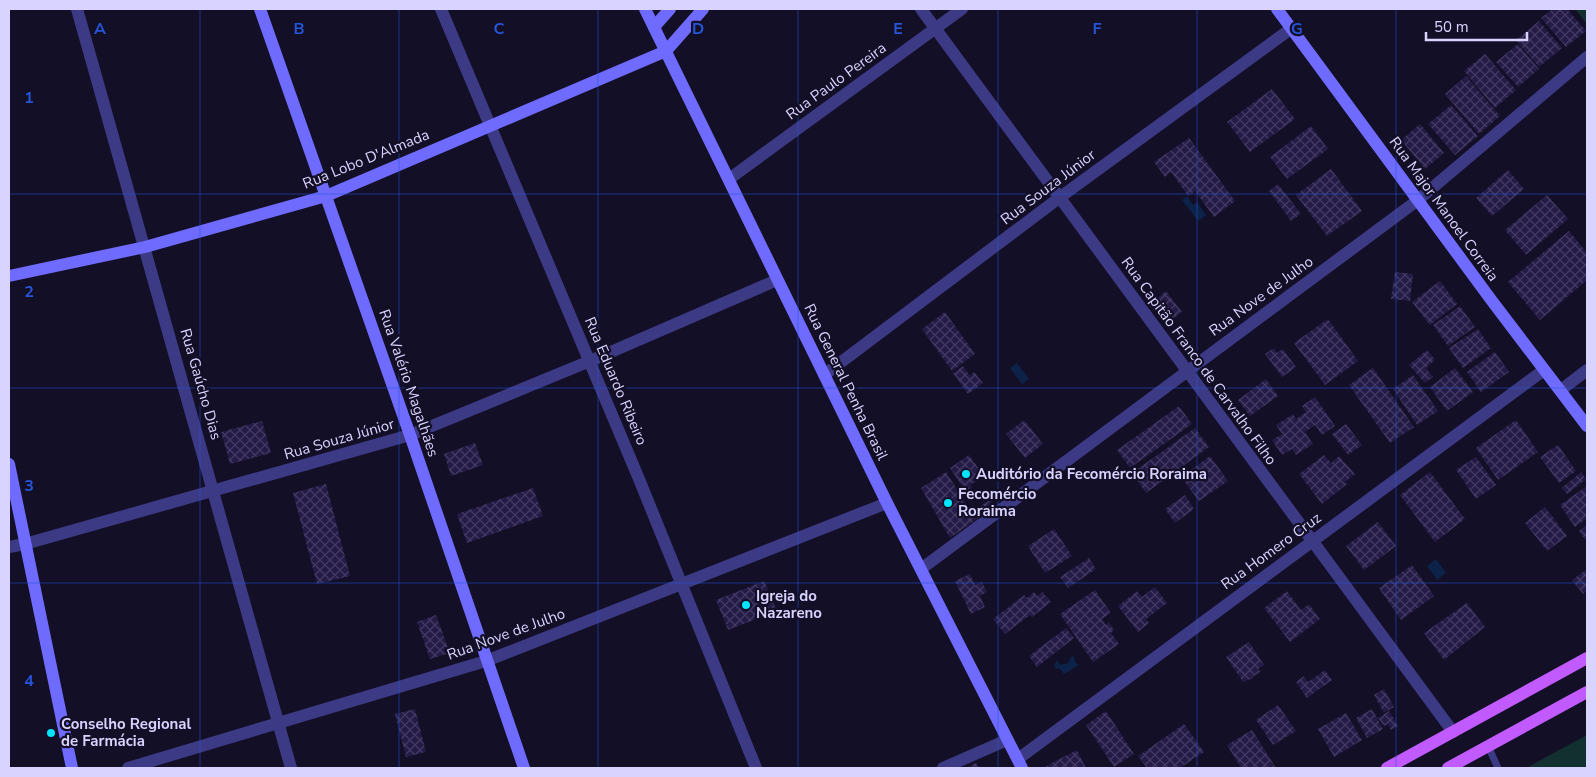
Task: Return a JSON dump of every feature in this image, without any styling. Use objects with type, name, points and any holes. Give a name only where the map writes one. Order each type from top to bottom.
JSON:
[{"type":"main road","points":[[1387,768],[1587,658]]},
{"type":"main road","points":[[1448,768],[1587,692]]},
{"type":"street","name":"Rua Gaúcho Dias","points":[[76,9],[145,247],[291,768]]},
{"type":"street","name":"Rua Valério Magalhães","points":[[260,9],[410,435],[524,768]]},
{"type":"street","name":"Rua Eduardo Ribeiro","points":[[441,9],[590,362],[756,768]]},
{"type":"street","name":"Rua General Penha Brasil","points":[[645,9],[887,503],[1020,764]]},
{"type":"street","points":[[654,27],[670,9]]},
{"type":"street","points":[[666,51],[703,9]]},
{"type":"street","name":"Rua Capitão Franco de Carvalho Filho","points":[[921,9],[1186,372],[1453,732]]},
{"type":"street","name":"Rua Paulo Pereira","points":[[729,178],[962,9]]},
{"type":"street","name":"Rua Major Manoel Correia","points":[[1277,9],[1587,426]]},
{"type":"street","name":"Rua Souza Júnior","points":[[824,375],[1059,198],[1292,28]]},
{"type":"street","name":"Rua Lobo D'Almada","points":[[9,276],[145,247],[326,196],[666,51]]},
{"type":"street","name":"Rua Nove de Julho","points":[[921,569],[1418,200],[1587,57]]},
{"type":"street","name":"Rua Souza Júnior","points":[[9,547],[26,544],[410,435],[590,362],[777,280]]},
{"type":"street","name":"Rua Homero Cruz","points":[[1020,764],[1312,542],[1544,370]]},
{"type":"street","points":[[1561,390],[1587,370]]},
{"type":"street","points":[[9,464],[72,768]]},
{"type":"street","name":"Rua Nove de Julho","points":[[128,768],[279,725],[486,661],[887,503]]},
{"type":"street","points":[[943,768],[1007,740]]},
{"type":"lane","points":[[1488,746],[1498,768]]},
{"type":"green space","points":[[1575,9],[1587,9],[1587,24]]},
{"type":"green space","points":[[1587,735],[1587,768],[1526,768]]},
{"type":"water","points":[[1187,196],[1193,205],[1197,202],[1206,215],[1198,221],[1182,200]]},
{"type":"water","points":[[1017,363],[1029,379],[1022,384],[1010,368]]},
{"type":"water","points":[[1436,559],[1446,573],[1437,580],[1427,566]]},
{"type":"water","points":[[1074,656],[1075,662],[1079,665],[1064,674],[1059,668],[1056,669],[1054,666],[1057,660],[1060,665],[1068,663],[1071,657]]},
{"type":"building","points":[[1553,9],[1567,9],[1586,31],[1566,47],[1541,18]]},
{"type":"building","points":[[1539,21],[1562,48],[1539,67],[1516,40]]},
{"type":"building","points":[[1518,44],[1539,69],[1518,87],[1496,62]]},
{"type":"building","points":[[1485,54],[1516,90],[1495,108],[1464,71]]},
{"type":"building","points":[[1466,76],[1500,116],[1479,134],[1445,94]]},
{"type":"building","points":[[1272,89],[1295,119],[1250,152],[1227,122]]},
{"type":"building","points":[[1451,105],[1478,136],[1455,155],[1428,124]]},
{"type":"building","points":[[1420,124],[1444,153],[1425,169],[1401,140]]},
{"type":"building","points":[[1311,126],[1328,149],[1287,179],[1270,157]]},
{"type":"building","points":[[1189,138],[1235,201],[1214,217],[1195,191],[1188,196],[1171,172],[1165,177],[1154,162]]},
{"type":"building","points":[[1331,169],[1362,211],[1327,236],[1296,195]]},
{"type":"building","points":[[1508,170],[1524,189],[1492,216],[1476,198]]},
{"type":"building","points":[[1278,184],[1301,214],[1291,221],[1269,191]]},
{"type":"building","points":[[1547,195],[1568,219],[1526,255],[1505,230]]},
{"type":"building","points":[[1569,231],[1587,253],[1587,280],[1540,320],[1508,282]]},
{"type":"building","points":[[1395,272],[1413,274],[1410,301],[1391,299]]},
{"type":"building","points":[[1440,281],[1457,304],[1430,325],[1412,302]]},
{"type":"building","points":[[1166,291],[1182,312],[1170,321],[1155,300]]},
{"type":"building","points":[[1460,306],[1475,327],[1448,346],[1433,325]]},
{"type":"building","points":[[945,312],[975,354],[952,371],[922,329]]},
{"type":"building","points":[[1328,319],[1358,361],[1325,385],[1294,343]]},
{"type":"building","points":[[1478,329],[1491,348],[1463,368],[1449,348]]},
{"type":"building","points":[[1274,348],[1277,353],[1283,349],[1296,367],[1282,377],[1265,354]]},
{"type":"building","points":[[1427,350],[1435,360],[1426,368],[1433,377],[1425,383],[1409,365]]},
{"type":"building","points":[[1495,352],[1509,372],[1481,392],[1467,372]]},
{"type":"building","points":[[963,366],[970,376],[974,372],[983,383],[968,394],[953,373]]},
{"type":"building","points":[[1373,368],[1414,427],[1390,443],[1349,385]]},
{"type":"building","points":[[1455,368],[1473,392],[1447,411],[1430,387]]},
{"type":"building","points":[[1413,375],[1438,411],[1417,425],[1393,389]]},
{"type":"building","points":[[1266,379],[1278,396],[1250,416],[1238,400]]},
{"type":"building","points":[[1315,397],[1335,426],[1322,435],[1315,425],[1305,432],[1313,444],[1296,455],[1292,449],[1282,455],[1272,440],[1282,434],[1276,425],[1293,414],[1296,419],[1306,412],[1302,406]]},
{"type":"building","points":[[1179,406],[1192,424],[1130,468],[1117,450]]},
{"type":"building","points":[[1024,420],[1043,444],[1025,458],[1006,434]]},
{"type":"building","points":[[1516,420],[1538,452],[1498,480],[1476,448]]},
{"type":"building","points":[[262,421],[271,453],[230,464],[221,432]]},
{"type":"building","points":[[1346,424],[1362,445],[1348,455],[1332,434]]},
{"type":"building","points":[[1195,428],[1209,447],[1146,493],[1132,473]]},
{"type":"building","points":[[475,443],[483,465],[451,476],[444,454]]},
{"type":"building","points":[[1558,445],[1576,471],[1559,483],[1540,457]]},
{"type":"building","name":"Auditório da Fecomércio Roraima","points":[[969,455],[981,472],[975,476],[978,480],[970,485],[972,487],[966,492],[950,468]]},
{"type":"building","points":[[1324,455],[1331,463],[1339,456],[1355,474],[1345,482],[1347,484],[1322,504],[1299,474]]},
{"type":"building","points":[[1210,456],[1228,481],[1199,501],[1181,477]]},
{"type":"building","points":[[1476,457],[1496,485],[1476,499],[1456,470]]},
{"type":"building","name":"Fecomércio Roraima","points":[[946,472],[971,512],[990,500],[994,507],[950,538],[921,488]]},
{"type":"building","points":[[1430,472],[1465,519],[1435,542],[1400,495]]},
{"type":"building","points":[[1581,472],[1586,479],[1567,494],[1562,488]]},
{"type":"building","points":[[326,484],[350,576],[317,584],[293,493]]},
{"type":"building","points":[[1587,486],[1587,518],[1575,527],[1560,505]]},
{"type":"building","points":[[533,488],[543,516],[467,543],[457,514]]},
{"type":"building","points":[[1185,495],[1194,509],[1175,523],[1165,509]]},
{"type":"building","points":[[1545,507],[1567,536],[1547,551],[1525,523]]},
{"type":"building","points":[[1378,522],[1396,546],[1364,570],[1346,546]]},
{"type":"building","points":[[1587,525],[1587,542],[1579,531]]},
{"type":"building","points":[[1054,529],[1072,556],[1045,573],[1028,546]]},
{"type":"building","points":[[1089,558],[1096,569],[1068,588],[1060,577]]},
{"type":"building","points":[[1412,565],[1434,596],[1401,620],[1379,588]]},
{"type":"building","points":[[1587,569],[1587,591],[1583,594],[1572,580]]},
{"type":"building","points":[[970,574],[975,585],[982,582],[987,592],[980,596],[985,607],[971,614],[955,581]]},
{"type":"building","name":"Igreja do Nazareno","points":[[764,581],[777,611],[728,630],[716,600]]},
{"type":"building","points":[[1155,587],[1167,603],[1146,619],[1149,623],[1138,632],[1118,606],[1137,591],[1142,597]]},
{"type":"building","points":[[1095,590],[1111,613],[1102,619],[1106,625],[1109,622],[1114,630],[1111,633],[1119,644],[1093,662],[1060,614]]},
{"type":"building","points":[[1287,591],[1301,610],[1309,604],[1320,619],[1290,642],[1264,608]]},
{"type":"building","points":[[1034,592],[1037,596],[1042,592],[1051,602],[1005,634],[993,619],[1024,595],[1027,598]]},
{"type":"building","points":[[1467,603],[1485,627],[1444,660],[1424,633]]},
{"type":"building","points":[[436,615],[450,653],[430,659],[417,622]]},
{"type":"building","points":[[1066,628],[1074,638],[1037,667],[1029,656]]},
{"type":"building","points":[[1249,642],[1264,665],[1258,669],[1261,672],[1243,682],[1226,657]]},
{"type":"building","points":[[1325,670],[1332,680],[1307,698],[1296,682],[1304,676],[1308,682]]},
{"type":"building","points":[[1384,689],[1394,707],[1384,713],[1374,695]]},
{"type":"building","points":[[1278,705],[1296,731],[1273,745],[1256,720]]},
{"type":"building","points":[[415,709],[426,752],[406,757],[395,714]]},
{"type":"building","points":[[1372,709],[1383,729],[1367,738],[1356,718]]},
{"type":"building","points":[[1106,711],[1134,754],[1114,767],[1086,725]]},
{"type":"building","points":[[1389,711],[1398,726],[1391,730],[1388,724],[1384,726],[1378,718]]},
{"type":"building","points":[[1346,713],[1362,740],[1334,757],[1318,729]]},
{"type":"building","points":[[1184,724],[1204,752],[1180,768],[1147,768],[1138,756]]},
{"type":"building","points":[[1252,730],[1276,768],[1241,768],[1227,745]]},
{"type":"building","points":[[1077,750],[1086,768],[1047,768],[1046,766]]},
{"type":"building","points":[[976,763],[979,768],[966,768]]},
{"type":"place","name":"Auditório da Fecomércio Roraima","points":[[966,474]]},
{"type":"place","name":"Fecomércio Roraima","points":[[948,503]]},
{"type":"place","name":"Igreja do Nazareno","points":[[746,605]]},
{"type":"place","name":"Conselho Regional de Farmácia","points":[[51,733]]}]
